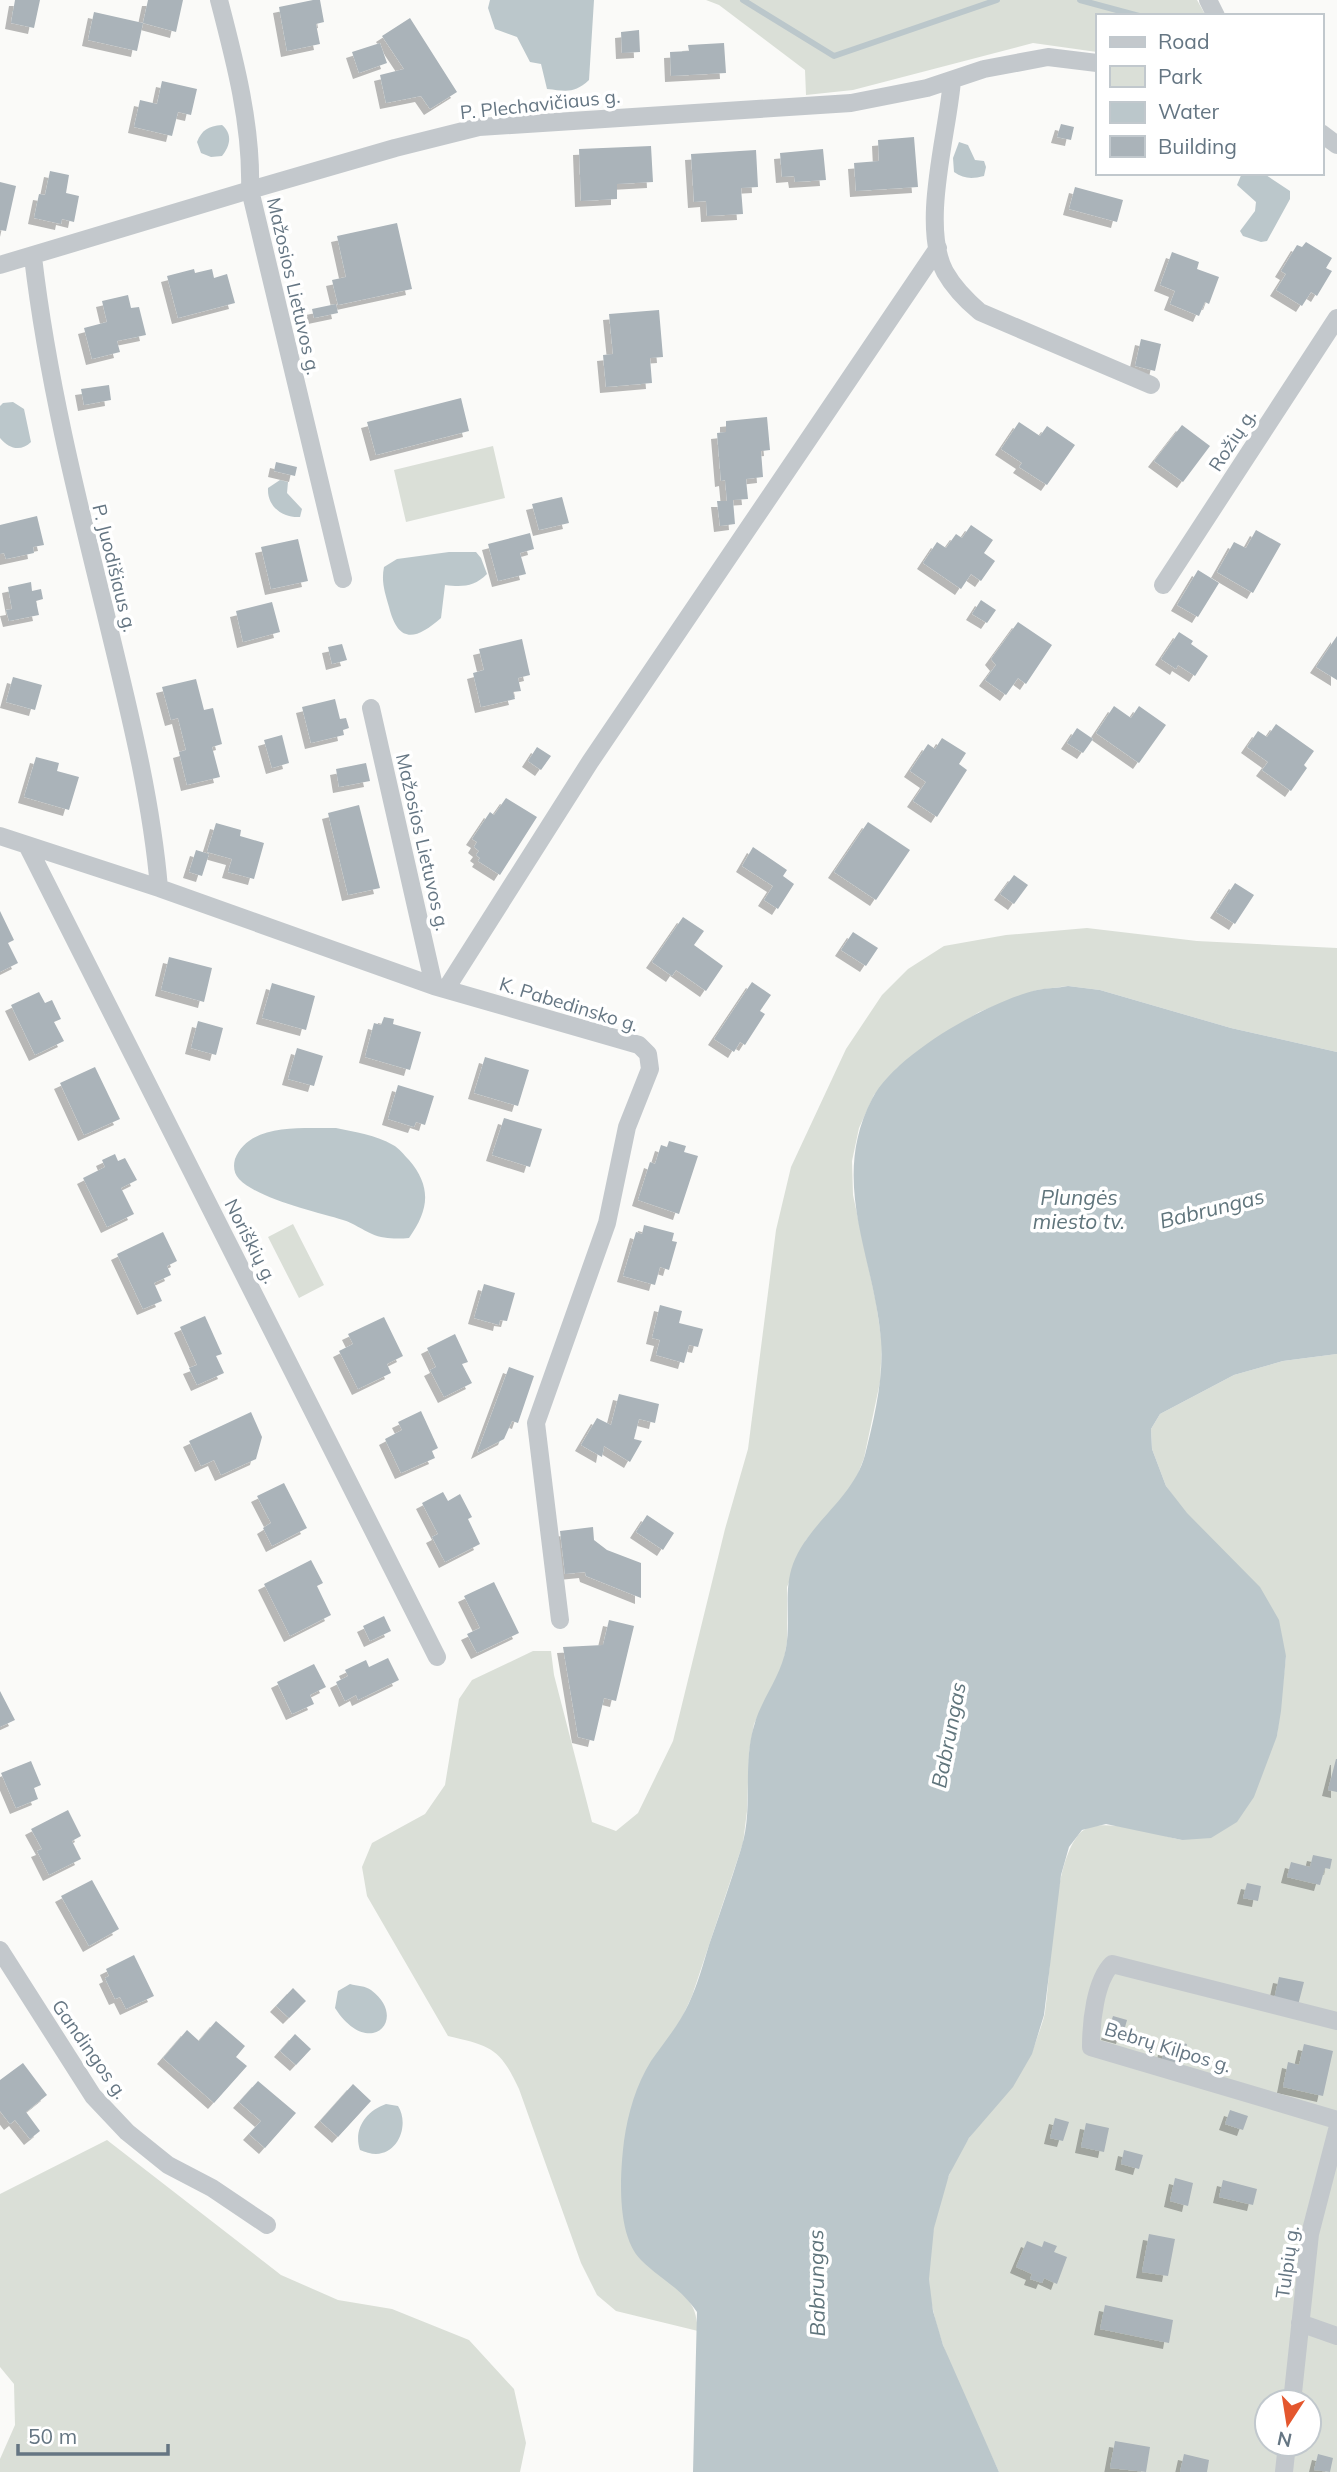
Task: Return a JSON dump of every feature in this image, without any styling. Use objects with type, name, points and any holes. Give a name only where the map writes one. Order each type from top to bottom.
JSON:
[{"type":"street","name":"Mažosios Lietuvos g.","points":[[219,0],[232,53],[251,157],[250,190],[343,579]]},
{"type":"street","name":"P. Plechavičiaus g.","points":[[0,265],[395,148],[480,127],[851,103],[928,88],[984,69],[1048,57],[1096,63]]},
{"type":"street","points":[[952,80],[934,218],[944,271],[963,298],[980,312],[1151,385]]},
{"type":"street","points":[[440,987],[938,248]]},
{"type":"street","name":"P. Juodišiaus g.","points":[[33,257],[40,315],[74,489],[139,752],[151,816],[159,888]]},
{"type":"street","name":"Rožių g.","points":[[1163,585],[1337,317]]},
{"type":"street","name":"Mažosios Lietuvos g.","points":[[371,708],[440,987]]},
{"type":"street","name":"K. Pabedinsko g.","points":[[0,836],[159,888],[440,987],[639,1045],[648,1054],[650,1069],[627,1127],[607,1223],[536,1423],[560,1620]]},
{"type":"street","name":"Noriškių g.","points":[[27,845],[437,1657]]},
{"type":"street","name":"Gandingos g.","points":[[0,1950],[93,2096],[127,2132],[168,2165],[212,2188],[267,2225]]},
{"type":"street","name":"Bebrų Kilpos g.","points":[[1337,2021],[1112,1964],[1104,1972],[1091,2026],[1091,2047],[1337,2120]]},
{"type":"street","name":"Tulpių g.","points":[[1293,2388],[1310,2234],[1337,2130]]},
{"type":"street","points":[[1300,2323],[1337,2336]]},
{"type":"green space","points":[[706,0],[1197,0],[1205,14],[1096,14],[1096,52],[1033,43],[853,90],[806,95],[805,70],[719,5]]},
{"type":"green space","points":[[493,446],[505,498],[406,522],[394,470]]},
{"type":"green space","points":[[1087,928],[1197,941],[1337,948],[1337,1052],[1231,1028],[1100,990],[1068,986],[1037,990],[979,1012],[897,1068],[874,1095],[859,1128],[852,1161],[853,1195],[876,1302],[882,1344],[880,1382],[864,1458],[854,1484],[806,1540],[787,1587],[787,1642],[783,1665],[754,1724],[749,1753],[743,1843],[692,1996],[678,2026],[651,2062],[672,2284],[691,2304],[698,2331],[616,2311],[597,2295],[581,2263],[512,2075],[500,2057],[484,2046],[448,2036],[367,1896],[362,1867],[372,1843],[425,1814],[445,1785],[459,1699],[472,1680],[533,1651],[551,1651],[554,1675],[592,1822],[616,1831],[638,1813],[673,1741],[725,1529],[748,1449],[776,1230],[791,1167],[846,1049],[882,995],[908,969],[944,946],[1006,935]]},
{"type":"green space","points":[[293,1224],[324,1285],[299,1298],[268,1237]]},
{"type":"green space","points":[[1337,1354],[1337,2472],[999,2472],[955,2377],[937,2326],[929,2279],[931,2242],[944,2187],[951,2170],[969,2138],[1016,2079],[1037,2038],[1045,2013],[1058,1892],[1070,1848],[1080,1833],[1100,1825],[1129,1828],[1182,1840],[1277,1736],[1286,1656],[1166,1486],[1152,1449],[1151,1429],[1160,1414],[1234,1375],[1283,1361]]},
{"type":"green space","points":[[107,2140],[281,2275],[338,2300],[392,2309],[469,2340],[514,2389],[526,2443],[520,2472],[0,2472],[0,2459],[15,2425],[14,2384],[0,2367],[0,2194]]},
{"type":"water","points":[[490,0],[594,0],[589,80],[574,90],[547,89],[541,64],[530,62],[517,37],[495,29],[488,8]]},
{"type":"water","points":[[222,125],[228,132],[229,140],[222,156],[211,157],[201,153],[197,142],[201,134],[206,129]]},
{"type":"water","points":[[959,142],[968,145],[975,160],[984,161],[984,176],[968,178],[954,172],[953,158]]},
{"type":"water","points":[[1241,175],[1266,175],[1290,191],[1290,199],[1267,241],[1261,242],[1243,236],[1240,231],[1255,211],[1256,202],[1237,185]]},
{"type":"water","points":[[13,402],[24,409],[31,442],[19,448],[7,445],[0,438],[0,406]]},
{"type":"water","points":[[280,480],[288,482],[287,493],[302,509],[300,517],[282,513],[270,501],[268,488]]},
{"type":"water","points":[[449,552],[476,552],[487,574],[467,585],[445,585],[441,618],[415,634],[403,632],[393,619],[386,597],[384,567],[397,559]]},
{"type":"water","name":"Plungės miesto tv.","points":[[1068,986],[1100,990],[1231,1028],[1337,1052],[1337,1354],[1283,1361],[1234,1375],[1160,1414],[1151,1429],[1152,1449],[1166,1486],[1187,1513],[1260,1587],[1279,1620],[1286,1656],[1277,1736],[1254,1797],[1237,1822],[1211,1838],[1182,1840],[1106,1824],[1082,1830],[1069,1847],[1061,1875],[1044,2015],[1032,2054],[1013,2087],[969,2138],[949,2175],[934,2228],[929,2279],[933,2311],[943,2345],[999,2472],[693,2472],[697,2312],[683,2296],[641,2260],[627,2236],[622,2204],[624,2141],[630,2110],[641,2080],[681,2019],[692,1996],[741,1849],[747,1819],[751,1741],[757,1716],[776,1678],[786,1648],[788,1585],[793,1564],[809,1535],[851,1485],[865,1455],[872,1427],[882,1354],[877,1309],[854,1189],[854,1160],[860,1130],[872,1099],[884,1082],[922,1047],[970,1018],[1017,996]]},
{"type":"water","points":[[294,1128],[336,1128],[365,1134],[395,1146],[416,1170],[422,1180],[425,1199],[421,1218],[409,1238],[376,1236],[347,1221],[273,1199],[248,1186],[236,1175],[235,1159],[242,1147],[252,1139],[265,1133]]},
{"type":"water","points":[[350,1984],[369,1989],[382,2001],[387,2012],[386,2022],[380,2030],[372,2033],[360,2032],[348,2024],[335,2008],[338,1991]]},
{"type":"water","points":[[386,2104],[398,2106],[403,2121],[400,2136],[391,2148],[384,2152],[376,2154],[360,2150],[358,2135],[363,2122],[373,2111]]},
{"type":"building","points":[[15,0],[40,0],[34,28],[11,23]]},
{"type":"building","points":[[148,0],[183,0],[176,32],[143,23]]},
{"type":"building","points":[[320,0],[324,22],[316,24],[320,44],[287,51],[279,7]]},
{"type":"building","points":[[94,12],[143,23],[137,51],[88,40]]},
{"type":"building","points":[[410,18],[457,92],[430,109],[421,96],[386,103],[380,75],[404,69],[382,36]]},
{"type":"building","points":[[639,30],[640,52],[622,53],[621,32]]},
{"type":"building","points":[[380,43],[387,63],[359,73],[352,52]]},
{"type":"building","points":[[724,43],[726,73],[671,76],[670,52],[689,51],[688,45]]},
{"type":"building","points":[[162,81],[197,89],[191,115],[178,112],[172,136],[134,127],[140,100],[157,104]]},
{"type":"building","points":[[1061,124],[1074,127],[1071,140],[1057,137]]},
{"type":"building","points":[[914,137],[918,187],[856,191],[854,163],[879,161],[878,140]]},
{"type":"building","points":[[651,146],[653,182],[617,184],[617,199],[581,201],[579,149]]},
{"type":"building","points":[[823,149],[826,180],[795,182],[794,176],[782,177],[780,153]]},
{"type":"building","points":[[756,150],[758,187],[741,188],[743,214],[707,216],[706,201],[694,202],[691,154]]},
{"type":"building","points":[[50,171],[69,175],[66,193],[79,196],[74,222],[62,219],[61,224],[34,218],[39,194],[45,195]]},
{"type":"building","points":[[0,182],[16,186],[6,231],[0,230]]},
{"type":"building","points":[[1075,187],[1123,200],[1117,222],[1069,209]]},
{"type":"building","points":[[397,223],[412,289],[338,305],[332,280],[346,277],[337,236]]},
{"type":"building","points":[[1306,242],[1332,258],[1326,268],[1332,271],[1317,296],[1311,292],[1302,306],[1276,290],[1286,274],[1281,271],[1297,245],[1302,247]]},
{"type":"building","points":[[1172,252],[1199,262],[1197,269],[1219,277],[1209,304],[1205,302],[1199,316],[1170,304],[1175,291],[1160,285]]},
{"type":"building","points":[[194,269],[195,273],[212,269],[214,278],[227,274],[235,303],[178,318],[167,276]]},
{"type":"building","points":[[128,295],[131,308],[139,307],[146,335],[117,341],[120,352],[92,359],[84,328],[107,322],[102,301]]},
{"type":"building","points":[[336,304],[338,313],[314,318],[312,309]]},
{"type":"building","points":[[659,310],[663,357],[650,358],[652,383],[606,387],[603,355],[613,354],[609,314]]},
{"type":"building","points":[[1141,339],[1161,344],[1155,371],[1135,366]]},
{"type":"building","points":[[109,385],[111,400],[84,405],[81,389]]},
{"type":"building","points":[[461,398],[469,431],[376,455],[367,422]]},
{"type":"building","points":[[767,417],[770,450],[761,451],[763,477],[746,479],[748,499],[733,500],[735,524],[720,526],[717,501],[727,501],[725,480],[721,481],[717,433],[726,432],[726,421]]},
{"type":"building","points":[[1019,422],[1040,436],[1047,426],[1075,445],[1047,485],[1019,467],[1022,463],[1001,449]]},
{"type":"building","points":[[1182,425],[1210,446],[1183,482],[1154,461]]},
{"type":"building","points":[[276,462],[297,467],[295,476],[274,471]]},
{"type":"building","points":[[562,497],[569,523],[539,530],[532,504]]},
{"type":"building","points":[[37,516],[44,545],[33,547],[34,553],[6,559],[4,553],[0,554],[0,525]]},
{"type":"building","points":[[971,525],[993,540],[984,553],[995,561],[981,581],[971,574],[961,589],[923,563],[937,542],[946,548],[956,534],[962,538]]},
{"type":"building","points":[[1256,530],[1281,544],[1253,593],[1217,572],[1234,542],[1246,548]]},
{"type":"building","points":[[530,533],[534,549],[520,553],[526,574],[498,581],[488,544]]},
{"type":"building","points":[[298,539],[308,581],[271,589],[261,547]]},
{"type":"building","points":[[1198,570],[1219,583],[1198,617],[1177,605]]},
{"type":"building","points":[[31,582],[32,591],[41,589],[43,599],[36,601],[39,615],[9,621],[6,610],[12,609],[8,587]]},
{"type":"building","points":[[981,600],[996,610],[987,623],[972,614]]},
{"type":"building","points":[[272,602],[280,632],[243,642],[236,611]]},
{"type":"building","points":[[1018,622],[1052,645],[1026,684],[1018,678],[1006,695],[985,680],[996,665],[991,659]]},
{"type":"building","points":[[1179,632],[1208,656],[1195,676],[1178,665],[1176,669],[1161,659]]},
{"type":"building","points":[[1337,636],[1337,680],[1316,667]]},
{"type":"building","points":[[522,639],[530,675],[518,678],[521,691],[513,692],[515,699],[481,707],[473,673],[484,670],[479,649]]},
{"type":"building","points":[[342,644],[347,660],[332,664],[328,647]]},
{"type":"building","points":[[13,677],[42,685],[35,710],[6,702]]},
{"type":"building","points":[[196,679],[204,710],[213,708],[222,744],[212,747],[220,777],[187,785],[179,752],[186,750],[178,718],[171,720],[162,687]]},
{"type":"building","points":[[335,699],[340,719],[346,718],[349,728],[343,730],[344,735],[311,743],[302,707]]},
{"type":"building","points":[[1114,706],[1131,718],[1139,706],[1166,725],[1139,763],[1096,733]]},
{"type":"building","points":[[1276,724],[1314,751],[1304,765],[1307,768],[1291,791],[1262,770],[1268,762],[1247,747],[1258,731],[1267,737]]},
{"type":"building","points":[[1077,728],[1093,739],[1083,753],[1067,743]]},
{"type":"building","points":[[282,735],[289,763],[272,768],[264,740]]},
{"type":"building","points":[[942,738],[966,753],[959,764],[967,770],[937,817],[913,801],[926,782],[910,771],[928,744],[935,749]]},
{"type":"building","points":[[537,747],[551,756],[541,770],[528,761]]},
{"type":"building","points":[[36,757],[59,763],[57,771],[79,777],[69,810],[24,797]]},
{"type":"building","points":[[366,763],[370,781],[339,787],[336,769]]},
{"type":"building","points":[[506,798],[537,817],[500,875],[478,861],[480,858],[476,855],[479,851],[474,847],[477,842],[472,839],[490,812],[494,815]]},
{"type":"building","points":[[359,805],[380,888],[348,895],[328,813]]},
{"type":"building","points":[[868,822],[910,850],[876,900],[834,872]]},
{"type":"building","points":[[216,823],[241,830],[240,836],[264,843],[254,879],[228,872],[232,859],[207,852]]},
{"type":"building","points":[[753,847],[787,870],[783,876],[794,884],[778,909],[764,900],[773,886],[742,866]]},
{"type":"building","points":[[196,850],[209,854],[202,876],[189,872]]},
{"type":"building","points":[[1014,875],[1028,885],[1014,904],[1000,894]]},
{"type":"building","points":[[1235,883],[1254,895],[1235,924],[1216,912]]},
{"type":"building","points":[[0,911],[14,940],[8,943],[18,963],[0,972]]},
{"type":"building","points":[[683,917],[704,931],[694,945],[723,966],[706,991],[676,970],[672,976],[652,962]]},
{"type":"building","points":[[853,932],[878,948],[866,966],[841,950]]},
{"type":"building","points":[[169,957],[212,968],[204,1002],[161,990]]},
{"type":"building","points":[[752,982],[771,995],[760,1011],[765,1014],[745,1045],[740,1042],[734,1052],[714,1039]]},
{"type":"building","points":[[272,983],[315,996],[306,1030],[262,1018]]},
{"type":"building","points":[[39,992],[45,1003],[52,1000],[61,1019],[54,1022],[64,1041],[35,1055],[11,1005]]},
{"type":"building","points":[[384,1017],[394,1019],[393,1024],[421,1032],[410,1070],[365,1057],[374,1023],[381,1025]]},
{"type":"building","points":[[198,1021],[223,1028],[216,1055],[191,1048]]},
{"type":"building","points":[[297,1048],[323,1056],[314,1086],[288,1079]]},
{"type":"building","points":[[485,1057],[529,1070],[518,1106],[474,1093]]},
{"type":"building","points":[[95,1067],[120,1119],[84,1135],[60,1083]]},
{"type":"building","points":[[398,1085],[434,1096],[425,1125],[416,1122],[414,1127],[388,1119]]},
{"type":"building","points":[[504,1118],[542,1129],[530,1167],[492,1155]]},
{"type":"building","points":[[669,1141],[686,1146],[684,1152],[698,1156],[679,1214],[638,1200],[650,1162],[655,1164],[661,1145],[667,1147]]},
{"type":"building","points":[[115,1154],[118,1161],[125,1158],[137,1180],[121,1188],[134,1214],[107,1227],[83,1178],[105,1167],[102,1160]]},
{"type":"building","points":[[644,1225],[674,1233],[672,1241],[677,1242],[669,1270],[660,1267],[655,1285],[623,1276],[636,1232],[642,1234]]},
{"type":"building","points":[[163,1232],[177,1261],[167,1266],[171,1275],[154,1283],[162,1301],[143,1309],[117,1254]]},
{"type":"building","points":[[484,1284],[515,1293],[507,1321],[500,1320],[499,1325],[474,1318]]},
{"type":"building","points":[[660,1305],[682,1311],[679,1323],[703,1329],[698,1347],[689,1345],[684,1363],[656,1355],[660,1340],[652,1338]]},
{"type":"building","points":[[205,1316],[222,1354],[216,1356],[224,1373],[197,1385],[189,1368],[197,1365],[180,1327]]},
{"type":"building","points":[[384,1317],[403,1356],[387,1364],[391,1373],[358,1389],[339,1351],[353,1344],[348,1334]]},
{"type":"building","points":[[455,1334],[468,1362],[462,1364],[472,1383],[444,1397],[430,1370],[436,1367],[427,1348]]},
{"type":"building","points":[[509,1367],[534,1376],[518,1423],[512,1421],[504,1439],[477,1453]]},
{"type":"building","points":[[619,1394],[659,1404],[655,1423],[639,1419],[634,1439],[642,1441],[630,1462],[604,1446],[602,1457],[581,1445],[597,1418],[611,1425]]},
{"type":"building","points":[[421,1411],[438,1448],[432,1451],[435,1458],[401,1473],[385,1439],[402,1430],[398,1422]]},
{"type":"building","points":[[251,1412],[262,1437],[256,1459],[221,1475],[214,1460],[201,1466],[189,1441]]},
{"type":"building","points":[[284,1483],[307,1528],[272,1546],[263,1528],[271,1523],[257,1496]]},
{"type":"building","points":[[443,1492],[448,1501],[460,1494],[472,1517],[468,1519],[480,1544],[445,1562],[432,1537],[438,1534],[422,1503]]},
{"type":"building","points":[[647,1515],[674,1533],[663,1550],[636,1532]]},
{"type":"building","points":[[593,1527],[594,1540],[607,1550],[641,1563],[641,1598],[586,1576],[585,1572],[565,1574],[560,1531]]},
{"type":"building","points":[[311,1560],[323,1583],[317,1586],[331,1615],[290,1636],[264,1584]]},
{"type":"building","points":[[494,1582],[519,1633],[477,1653],[467,1634],[480,1628],[464,1596]]},
{"type":"building","points":[[384,1616],[391,1631],[370,1641],[363,1626]]},
{"type":"building","points":[[609,1620],[634,1626],[616,1701],[604,1698],[594,1741],[578,1737],[563,1647],[603,1645]]},
{"type":"building","points":[[388,1658],[399,1680],[358,1700],[356,1695],[345,1701],[336,1682],[348,1676],[345,1670],[366,1660],[369,1667]]},
{"type":"building","points":[[314,1664],[326,1687],[310,1695],[314,1704],[292,1714],[277,1682]]},
{"type":"building","points":[[0,1691],[15,1720],[0,1727]]},
{"type":"building","points":[[1337,1759],[1337,1792],[1328,1790]]},
{"type":"building","points":[[31,1761],[41,1785],[34,1788],[38,1799],[16,1808],[1,1773]]},
{"type":"building","points":[[68,1810],[81,1836],[72,1841],[81,1859],[49,1875],[37,1851],[42,1849],[31,1829]]},
{"type":"building","points":[[1313,1855],[1332,1859],[1330,1869],[1325,1868],[1320,1885],[1287,1877],[1291,1862],[1310,1867]]},
{"type":"building","points":[[92,1880],[119,1929],[89,1946],[61,1896]]},
{"type":"building","points":[[1247,1883],[1261,1886],[1258,1901],[1243,1898]]},
{"type":"building","points":[[134,1955],[154,1996],[126,2009],[120,1997],[115,1999],[105,1978],[109,1976],[106,1969]]},
{"type":"building","points":[[1279,1977],[1304,1982],[1297,2009],[1273,2004]]},
{"type":"building","points":[[293,1988],[306,2001],[289,2018],[276,2006]]},
{"type":"building","points":[[1113,2016],[1127,2020],[1122,2038],[1107,2034]]},
{"type":"building","points":[[216,2021],[245,2046],[236,2057],[247,2066],[214,2103],[163,2058],[187,2030],[199,2041]]},
{"type":"building","points":[[295,2034],[311,2049],[296,2065],[280,2051]]},
{"type":"building","points":[[1166,2039],[1187,2044],[1182,2064],[1162,2059]]},
{"type":"building","points":[[1304,2044],[1333,2051],[1323,2096],[1283,2087],[1288,2062],[1299,2065]]},
{"type":"building","points":[[23,2063],[47,2095],[26,2112],[40,2131],[30,2139],[15,2120],[10,2124],[0,2111],[0,2080]]},
{"type":"building","points":[[258,2081],[296,2113],[265,2148],[249,2134],[261,2121],[239,2102]]},
{"type":"building","points":[[353,2084],[371,2101],[338,2137],[320,2121]]},
{"type":"building","points":[[1230,2110],[1248,2116],[1243,2130],[1225,2124]]},
{"type":"building","points":[[1055,2118],[1069,2122],[1063,2141],[1050,2138]]},
{"type":"building","points":[[1086,2123],[1109,2128],[1104,2152],[1081,2147]]},
{"type":"building","points":[[1124,2150],[1143,2155],[1139,2169],[1121,2164]]},
{"type":"building","points":[[1175,2178],[1193,2183],[1188,2206],[1170,2201]]},
{"type":"building","points":[[1223,2180],[1257,2189],[1253,2205],[1219,2197]]},
{"type":"building","points":[[1149,2234],[1175,2239],[1168,2276],[1142,2272]]},
{"type":"building","points":[[1027,2241],[1042,2247],[1044,2241],[1057,2246],[1054,2252],[1067,2257],[1057,2284],[1044,2278],[1042,2283],[1030,2279],[1032,2274],[1016,2267]]},
{"type":"building","points":[[1105,2305],[1173,2320],[1169,2343],[1100,2329]]},
{"type":"building","points":[[1115,2441],[1150,2447],[1146,2472],[1110,2468]]},
{"type":"building","points":[[1184,2454],[1209,2460],[1207,2472],[1180,2472]]},
{"type":"building","points":[[1323,2455],[1333,2458],[1330,2472],[1314,2470],[1317,2458],[1323,2458]]},
{"type":"waterway","points":[[743,0],[834,56],[997,0]]},
{"type":"waterway","points":[[1080,0],[1132,14]]},
{"type":"water label","name":"Babrungas","points":[[1212,1209]]},
{"type":"water label","name":"Babrungas","points":[[949,1735]]},
{"type":"water label","name":"Babrungas","points":[[817,2283]]}]
